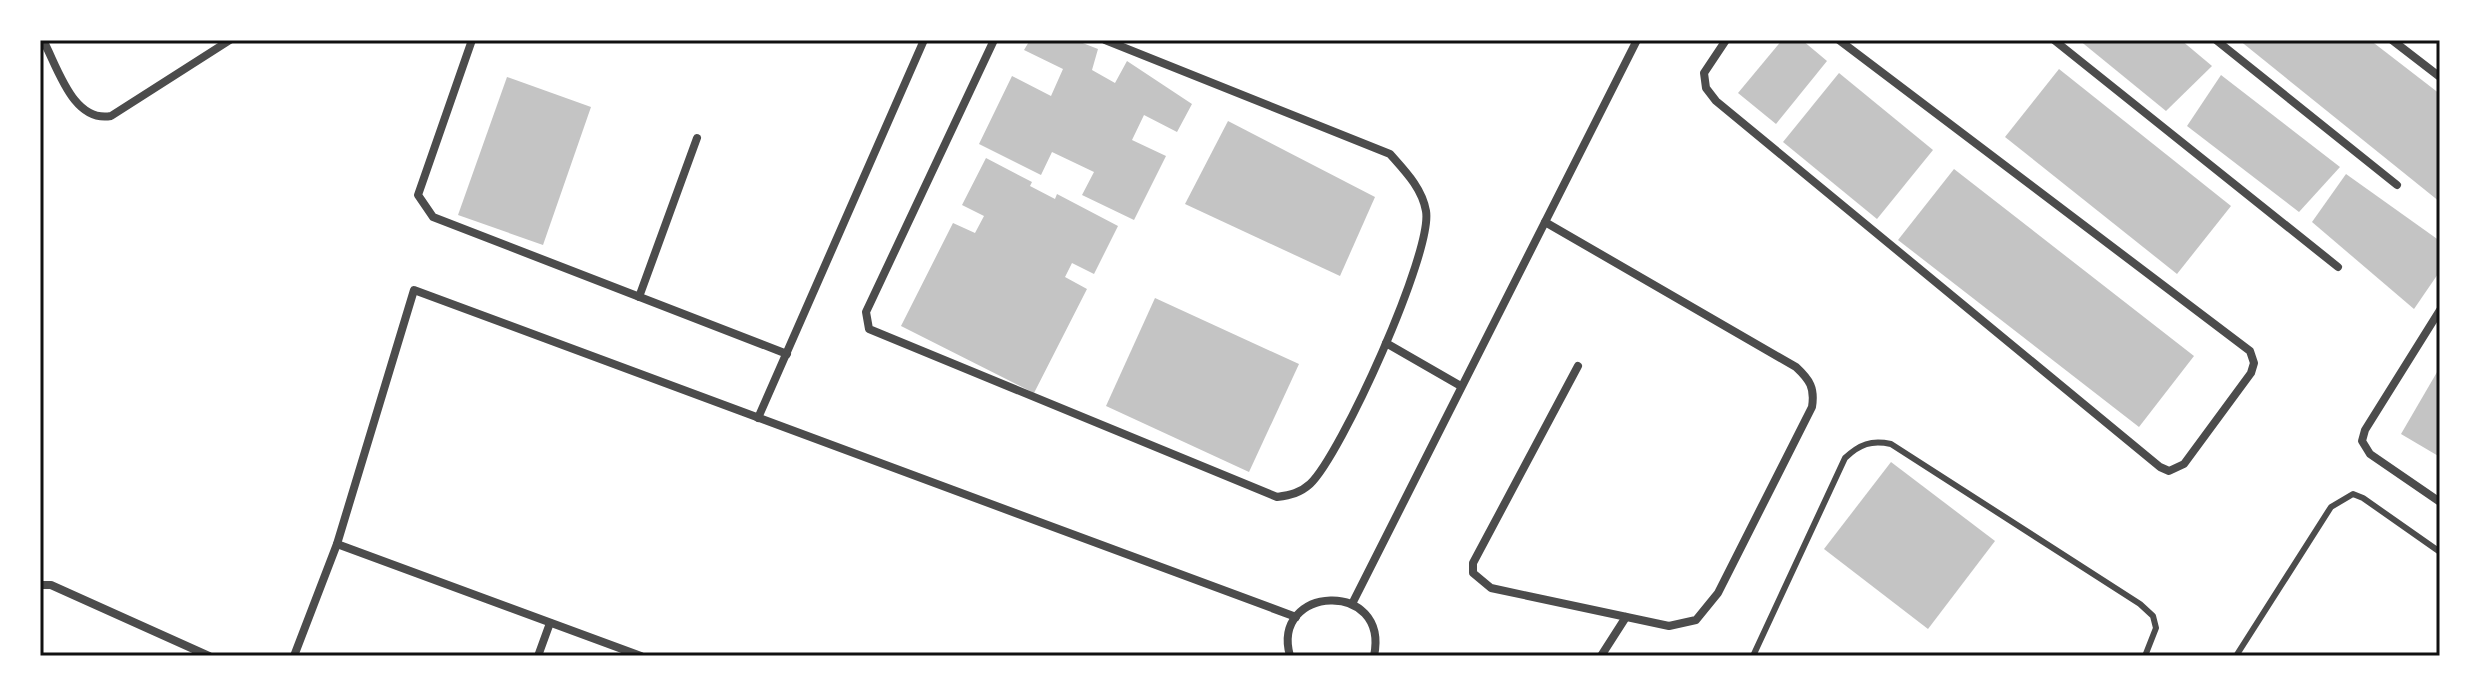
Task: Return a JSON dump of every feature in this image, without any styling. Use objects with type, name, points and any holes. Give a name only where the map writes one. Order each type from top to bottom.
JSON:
[{"type":"street","points":[[43,40],[74,100],[86,114],[97,119],[111,116],[230,40]]},
{"type":"street","points":[[472,40],[418,195],[425,211],[433,217],[787,354]]},
{"type":"street","points":[[758,418],[924,40]]},
{"type":"street","points":[[994,40],[866,312],[865,320],[876,334],[1277,497],[1296,494],[1323,467],[1386,343],[1414,277],[1425,240],[1426,211],[1414,182],[1390,154],[1105,40]]},
{"type":"street","points":[[1352,604],[1459,385],[1637,40]]},
{"type":"street","points":[[1726,40],[1704,73],[1706,88],[1716,101],[2160,467],[2169,471],[2184,464],[2251,373],[2254,363],[2250,351],[1839,40]]},
{"type":"street","points":[[2054,40],[2338,267]]},
{"type":"street","points":[[2216,40],[2397,185]]},
{"type":"street","points":[[2392,40],[2440,77]]},
{"type":"street","points":[[639,297],[697,138]]},
{"type":"street","points":[[1545,222],[1796,367],[1808,378],[1814,392],[1812,407],[1708,609],[1696,620],[1669,626],[1626,617],[1491,588],[1473,573],[1473,563],[1578,366]]},
{"type":"street","points":[[294,656],[337,544],[414,290],[1296,617]]},
{"type":"street","points":[[2440,310],[2365,430],[2362,441],[2370,454],[2440,502]]},
{"type":"street","points":[[1386,343],[1459,385]]},
{"type":"street","points":[[337,544],[641,656]]},
{"type":"street","points":[[40,585],[51,585],[209,656]]},
{"type":"street","points":[[1290,656],[1288,639],[1296,617],[1316,602],[1328,599],[1352,604],[1372,625],[1377,655]]},
{"type":"street","points":[[1601,656],[1626,617]]},
{"type":"street","points":[[538,656],[550,623]]},
{"type":"lane","points":[[1753,656],[1845,458],[1856,447],[1874,441],[1891,444],[2140,604],[2153,616],[2156,628],[2145,656]]},
{"type":"lane","points":[[2236,656],[2331,507],[2341,498],[2353,494],[2363,498],[2440,552]]},
{"type":"building","points":[[1030,40],[1075,40],[1098,49],[1092,70],[1115,83],[1127,61],[1192,104],[1177,132],[1144,115],[1132,140],[1166,156],[1134,220],[1082,195],[1094,172],[1052,152],[1041,175],[979,144],[1012,76],[1051,96],[1063,69],[1024,50]]},
{"type":"building","points":[[1782,40],[1802,40],[1827,61],[1776,124],[1738,93]]},
{"type":"building","points":[[2079,40],[2181,40],[2212,66],[2166,111]]},
{"type":"building","points":[[2239,40],[2370,40],[2440,94],[2440,202]]},
{"type":"building","points":[[2059,69],[2231,206],[2177,274],[2005,137]]},
{"type":"building","points":[[1839,73],[1933,150],[1877,219],[1783,142]]},
{"type":"building","points":[[2221,75],[2340,167],[2299,212],[2187,126]]},
{"type":"building","points":[[507,77],[591,107],[543,245],[458,215]]},
{"type":"building","points":[[1228,121],[1375,197],[1340,276],[1185,204]]},
{"type":"building","points":[[986,158],[1032,182],[1030,186],[1055,199],[1057,194],[1118,226],[1094,274],[1072,263],[1065,277],[1087,289],[1034,393],[901,326],[953,223],[975,233],[984,216],[962,205]]},
{"type":"building","points":[[1954,169],[2194,356],[2139,427],[1898,240]]},
{"type":"building","points":[[2346,174],[2440,241],[2440,271],[2414,309],[2312,222]]},
{"type":"building","points":[[1155,298],[1299,364],[1249,472],[1106,406]]},
{"type":"building","points":[[2440,367],[2440,457],[2401,434]]},
{"type":"building","points":[[1891,462],[1995,541],[1928,629],[1824,549]]}]
